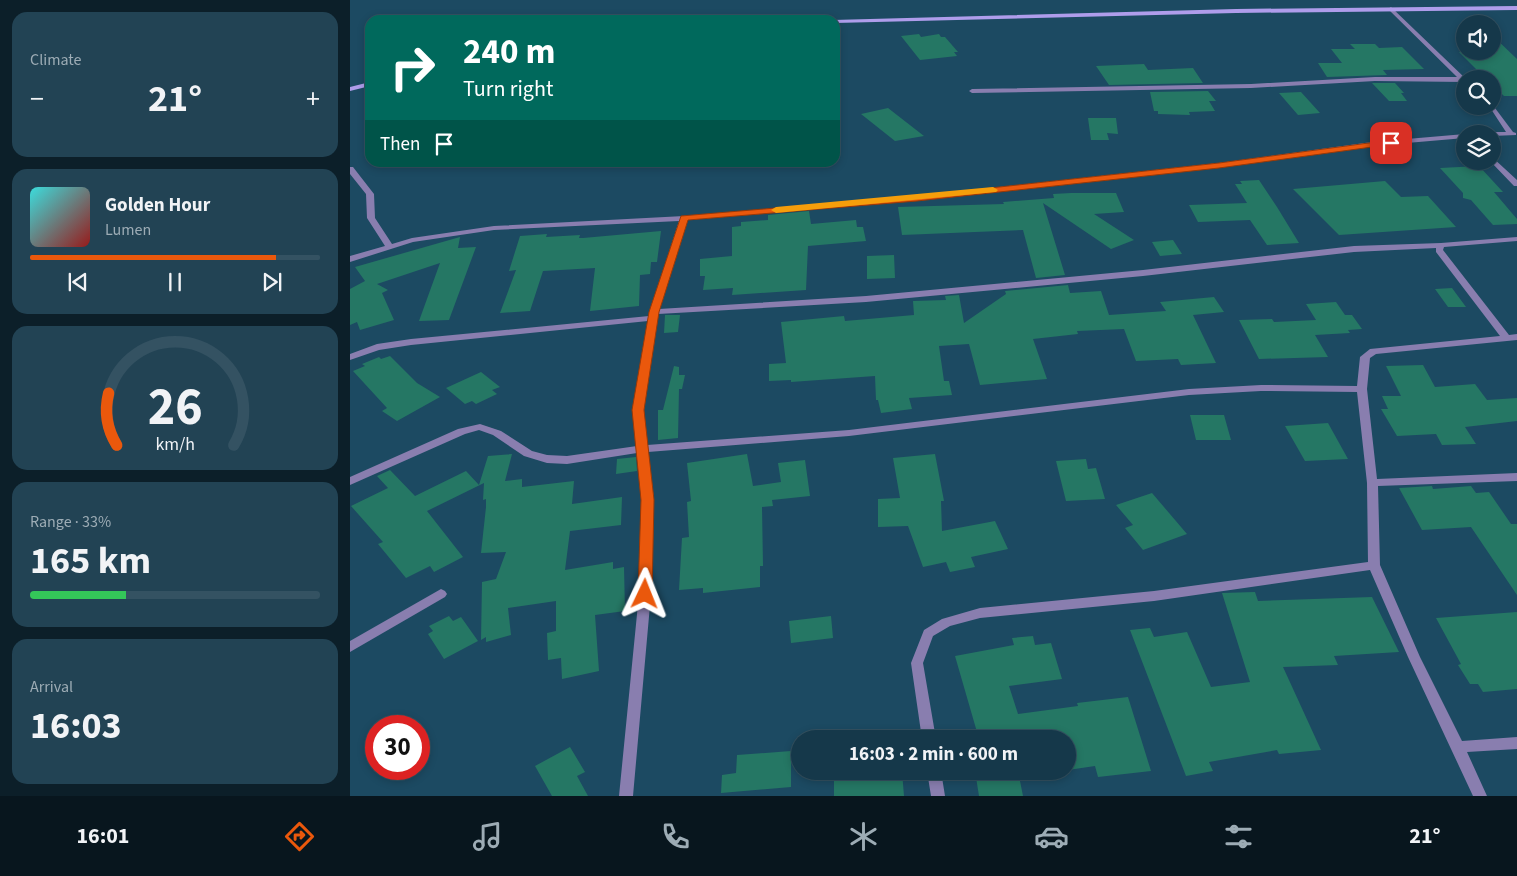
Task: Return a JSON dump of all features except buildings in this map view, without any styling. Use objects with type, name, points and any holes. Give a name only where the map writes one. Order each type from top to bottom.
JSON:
[{"type":"main road","points":[[840,21],[1196,12],[1517,8]]},
{"type":"main road","points":[[350,89],[365,85]]},
{"type":"street","points":[[1391,9],[1456,72]]},
{"type":"street","points":[[972,91],[1251,86],[1375,79],[1456,80]]},
{"type":"street","points":[[1499,115],[1514,134]]},
{"type":"street","points":[[1501,134],[1514,134]]},
{"type":"street","points":[[350,259],[389,246],[494,228],[684,218],[917,198],[1219,165],[1372,144],[1456,137]]},
{"type":"street","points":[[350,169],[370,194],[372,218],[389,246]]},
{"type":"street","points":[[1501,169],[1517,184]]},
{"type":"street","points":[[626,796],[645,594],[648,500],[638,410],[654,315],[684,218]]},
{"type":"street","points":[[350,357],[377,348],[411,342],[654,315],[866,299],[1143,273],[1354,249],[1441,246],[1517,239]]},
{"type":"street","points":[[1441,246],[1439,250],[1511,337]]},
{"type":"street","points":[[1480,796],[1414,657],[1374,565],[1372,483],[1362,389],[1366,357],[1373,351],[1511,337]]},
{"type":"street","points":[[350,481],[462,431],[480,427],[497,433],[528,454],[547,460],[567,460],[643,449],[849,432],[1189,392],[1261,388],[1362,389]]},
{"type":"street","points":[[1372,483],[1517,477]]},
{"type":"street","points":[[927,730],[916,663],[928,633],[946,622],[980,613],[1163,594],[1374,565]]},
{"type":"street","points":[[350,647],[441,594]]},
{"type":"street","points":[[1458,747],[1517,743]]},
{"type":"street","points":[[935,780],[938,796]]},
{"type":"slow traffic","points":[[776,210],[993,190]]},
{"type":"route","points":[[645,594],[648,500],[638,410],[654,312],[684,218],[939,196],[1219,165],[1391,143]]}]
